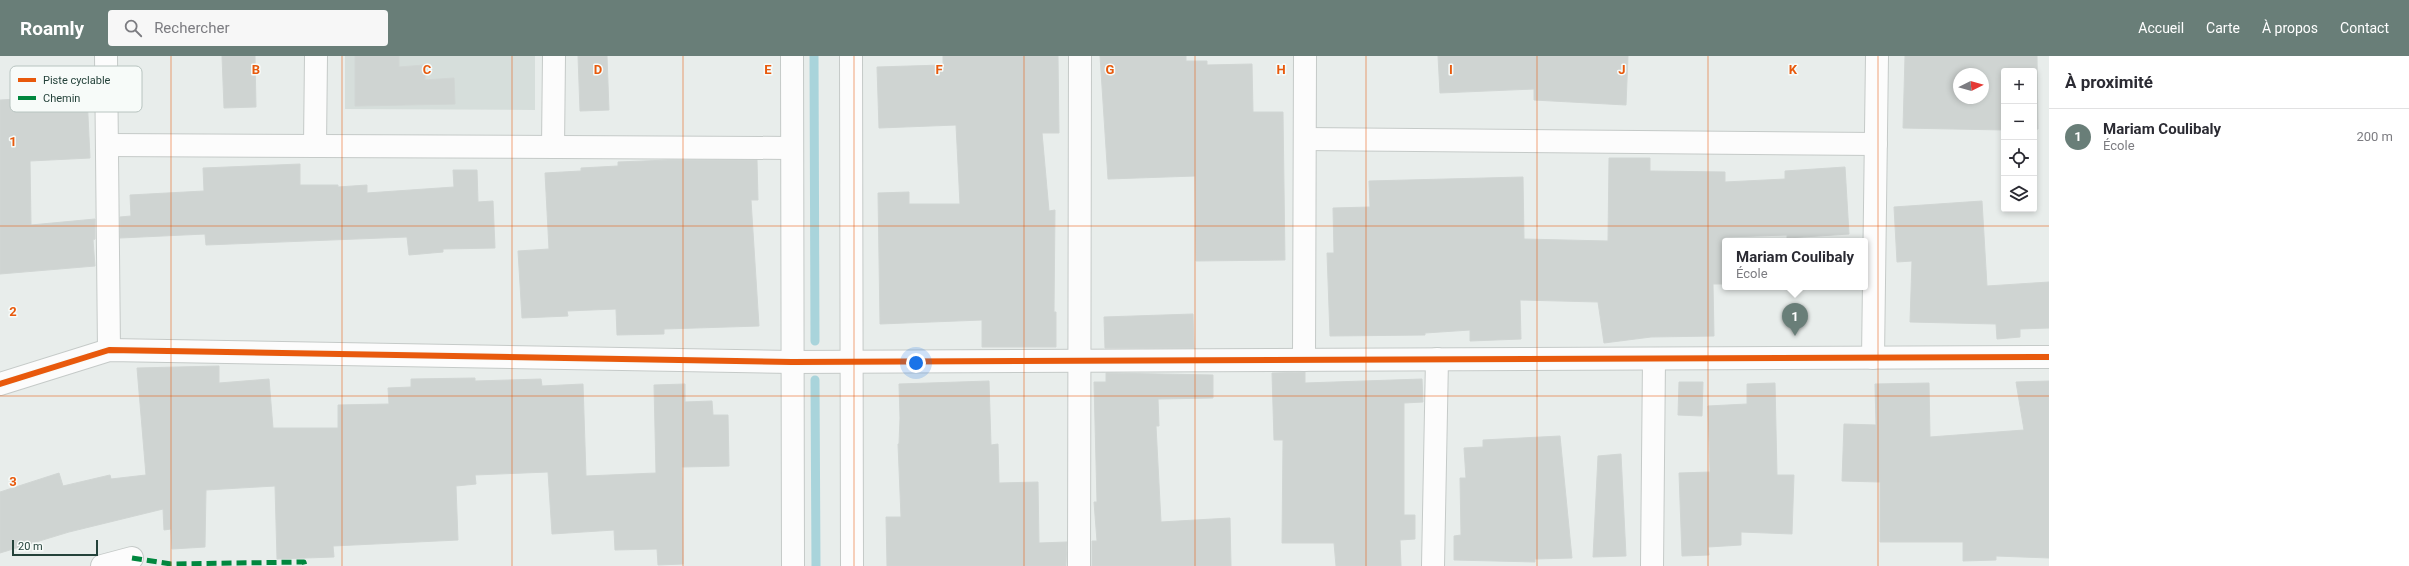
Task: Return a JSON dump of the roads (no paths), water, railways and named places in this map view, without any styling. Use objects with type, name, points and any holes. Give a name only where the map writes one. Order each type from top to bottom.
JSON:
[{"type":"street","points":[[106,56],[106,66]]},
{"type":"street","points":[[315,146],[316,56]]},
{"type":"street","points":[[553,147],[554,56]]},
{"type":"street","points":[[792,56],[793,566]]},
{"type":"street","points":[[851,56],[852,566]]},
{"type":"street","points":[[1079,566],[1080,56]]},
{"type":"street","points":[[1304,360],[1305,56]]},
{"type":"street","points":[[1873,358],[1877,56]]},
{"type":"street","points":[[107,112],[109,350]]},
{"type":"street","points":[[1305,139],[1876,144]]},
{"type":"street","points":[[107,145],[792,148]]},
{"type":"street","points":[[0,384],[109,350],[792,362],[2049,357]]},
{"type":"street","points":[[1434,566],[1437,359]]},
{"type":"street","points":[[1652,566],[1654,359]]},
{"type":"street","points":[[102,566],[132,558]]},
{"type":"waterway","points":[[814,56],[815,341]]},
{"type":"waterway","points":[[815,380],[816,566]]},
{"type":"place","name":"Mariam Coulibaly","points":[[1795,336]]}]
